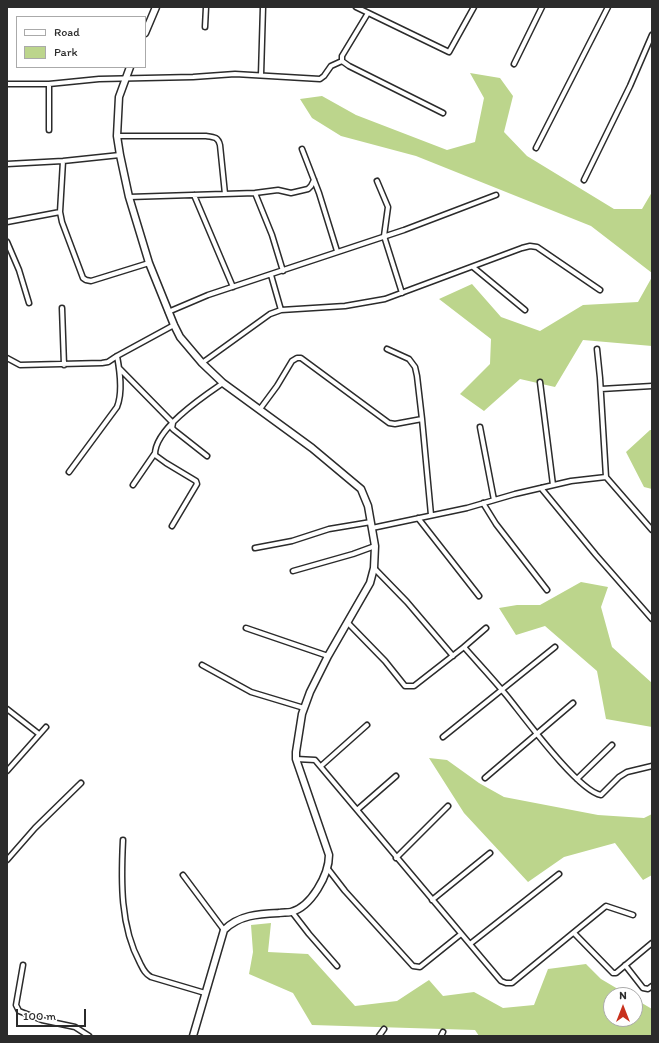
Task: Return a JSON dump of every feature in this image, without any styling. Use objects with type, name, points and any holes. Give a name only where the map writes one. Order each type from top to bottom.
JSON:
[{"type":"street","points":[[146,31],[156,7]]},
{"type":"street","points":[[205,26],[206,7]]},
{"type":"street","points":[[261,75],[263,7]]},
{"type":"street","points":[[356,7],[449,52],[474,7]]},
{"type":"street","points":[[514,64],[542,7]]},
{"type":"street","points":[[536,148],[608,7]]},
{"type":"street","points":[[342,61],[342,56],[368,14]]},
{"type":"street","points":[[584,180],[630,86],[652,34]]},
{"type":"street","points":[[7,84],[49,84],[99,78],[125,79],[235,74],[320,79],[331,66],[342,61]]},
{"type":"street","points":[[342,61],[348,66],[443,113]]},
{"type":"street","points":[[130,68],[119,97],[117,136],[120,155],[129,197],[149,263],[174,326],[180,337],[202,363],[223,383],[312,448],[361,489],[368,506],[375,546],[374,568],[370,583],[328,656],[304,708],[296,752],[296,759],[326,844],[329,856],[328,869],[321,885],[312,897],[292,912],[257,914],[240,918],[230,923],[224,930],[204,993],[193,1036]]},
{"type":"street","points":[[49,84],[49,130]]},
{"type":"street","points":[[117,136],[215,137],[220,145],[225,194]]},
{"type":"street","points":[[302,149],[314,180],[337,251]]},
{"type":"street","points":[[7,164],[62,161],[120,155]]},
{"type":"street","points":[[62,161],[60,212],[62,222],[83,278],[91,281],[149,263]]},
{"type":"street","points":[[129,197],[225,194],[278,190],[294,193],[308,189],[314,180]]},
{"type":"street","points":[[377,181],[388,207],[384,236],[402,293]]},
{"type":"street","points":[[255,192],[272,235],[283,271]]},
{"type":"street","points":[[194,195],[233,287]]},
{"type":"street","points":[[168,312],[208,295],[384,236],[496,195]]},
{"type":"street","points":[[7,222],[60,212]]},
{"type":"street","points":[[7,242],[29,303]]},
{"type":"street","points":[[202,363],[270,314],[281,310],[345,306],[385,299],[530,246],[537,247],[600,290]]},
{"type":"street","points":[[473,267],[525,310]]},
{"type":"street","points":[[271,275],[281,310]]},
{"type":"street","points":[[62,308],[64,365]]},
{"type":"street","points":[[7,358],[20,365],[64,365],[108,362],[116,356],[174,326]]},
{"type":"street","points":[[387,349],[409,360],[415,367],[422,419],[431,515]]},
{"type":"street","points":[[597,349],[606,476],[652,530]]},
{"type":"street","points":[[69,472],[117,407],[120,392],[119,368],[116,356]]},
{"type":"street","points":[[260,409],[277,386],[292,361],[297,358],[302,358],[389,423],[395,424],[422,419]]},
{"type":"street","points":[[119,368],[173,423],[172,428],[207,456]]},
{"type":"street","points":[[540,382],[553,485]]},
{"type":"street","points":[[133,486],[155,453],[162,436],[173,423],[186,410],[223,383]]},
{"type":"street","points":[[601,389],[652,386]]},
{"type":"street","points":[[480,427],[494,500]]},
{"type":"street","points":[[155,453],[155,455],[166,463],[196,481],[197,484],[172,526]]},
{"type":"street","points":[[255,548],[292,541],[329,529],[418,518],[553,485],[606,476]]},
{"type":"street","points":[[542,488],[596,555],[652,619]]},
{"type":"street","points":[[483,503],[496,524],[547,590]]},
{"type":"street","points":[[418,518],[479,596]]},
{"type":"street","points":[[293,571],[353,554],[375,546]]},
{"type":"street","points":[[374,568],[407,602],[453,656]]},
{"type":"street","points":[[348,623],[385,661],[405,686],[414,686],[486,628]]},
{"type":"street","points":[[246,628],[328,656]]},
{"type":"street","points":[[464,647],[576,779],[586,788],[601,796],[618,777],[627,772],[652,766]]},
{"type":"street","points":[[443,737],[555,647]]},
{"type":"street","points":[[202,665],[251,692],[304,708]]},
{"type":"street","points":[[485,778],[573,703]]},
{"type":"street","points":[[7,709],[39,734]]},
{"type":"street","points":[[321,766],[367,725]]},
{"type":"street","points":[[7,771],[46,727]]},
{"type":"street","points":[[576,779],[612,745]]},
{"type":"street","points":[[296,759],[315,760],[321,766],[396,858],[501,981],[512,983],[606,906],[633,915]]},
{"type":"street","points":[[357,810],[396,776]]},
{"type":"street","points":[[7,860],[35,828],[81,783]]},
{"type":"street","points":[[396,858],[448,806]]},
{"type":"street","points":[[123,840],[121,872],[124,915],[138,960],[148,976],[204,993]]},
{"type":"street","points":[[432,900],[490,853]]},
{"type":"street","points":[[328,869],[345,891],[413,966],[420,967],[461,934]]},
{"type":"street","points":[[470,944],[559,874]]},
{"type":"street","points":[[183,876],[224,930]]},
{"type":"street","points":[[292,912],[308,934],[337,966]]},
{"type":"street","points":[[574,933],[613,973],[616,973],[652,943]]},
{"type":"street","points":[[23,965],[16,1005],[19,1011],[42,1020],[75,1028],[89,1036]]},
{"type":"street","points":[[625,965],[643,988],[648,989],[652,986]]},
{"type":"street","points":[[379,1036],[384,1029]]},
{"type":"green space","points":[[470,73],[500,78],[513,96],[504,132],[527,156],[614,209],[642,209],[652,192],[652,273],[591,226],[416,156],[341,136],[312,118],[300,99],[322,96],[356,115],[447,150],[475,142],[484,98]]},
{"type":"green space","points":[[652,277],[652,346],[583,340],[555,387],[520,379],[484,411],[460,394],[490,364],[491,339],[439,299],[472,284],[501,317],[540,331],[583,305],[638,302]]},
{"type":"green space","points":[[650,430],[652,430],[652,489],[644,487],[626,452]]},
{"type":"green space","points":[[581,582],[608,587],[601,607],[612,647],[652,683],[652,727],[606,719],[597,671],[545,626],[516,635],[499,608],[517,605],[540,605]]},
{"type":"green space","points":[[429,758],[447,760],[479,783],[504,797],[598,815],[644,818],[652,814],[652,875],[643,880],[615,843],[564,857],[528,882],[464,813]]},
{"type":"green space","points":[[271,923],[268,952],[308,954],[355,1006],[397,1001],[429,980],[443,996],[474,992],[503,1008],[534,1005],[548,969],[586,964],[601,979],[614,987],[603,987],[603,1027],[643,1027],[643,1004],[652,1009],[652,1036],[479,1036],[475,1030],[312,1025],[293,993],[249,974],[253,952],[251,925]]}]
